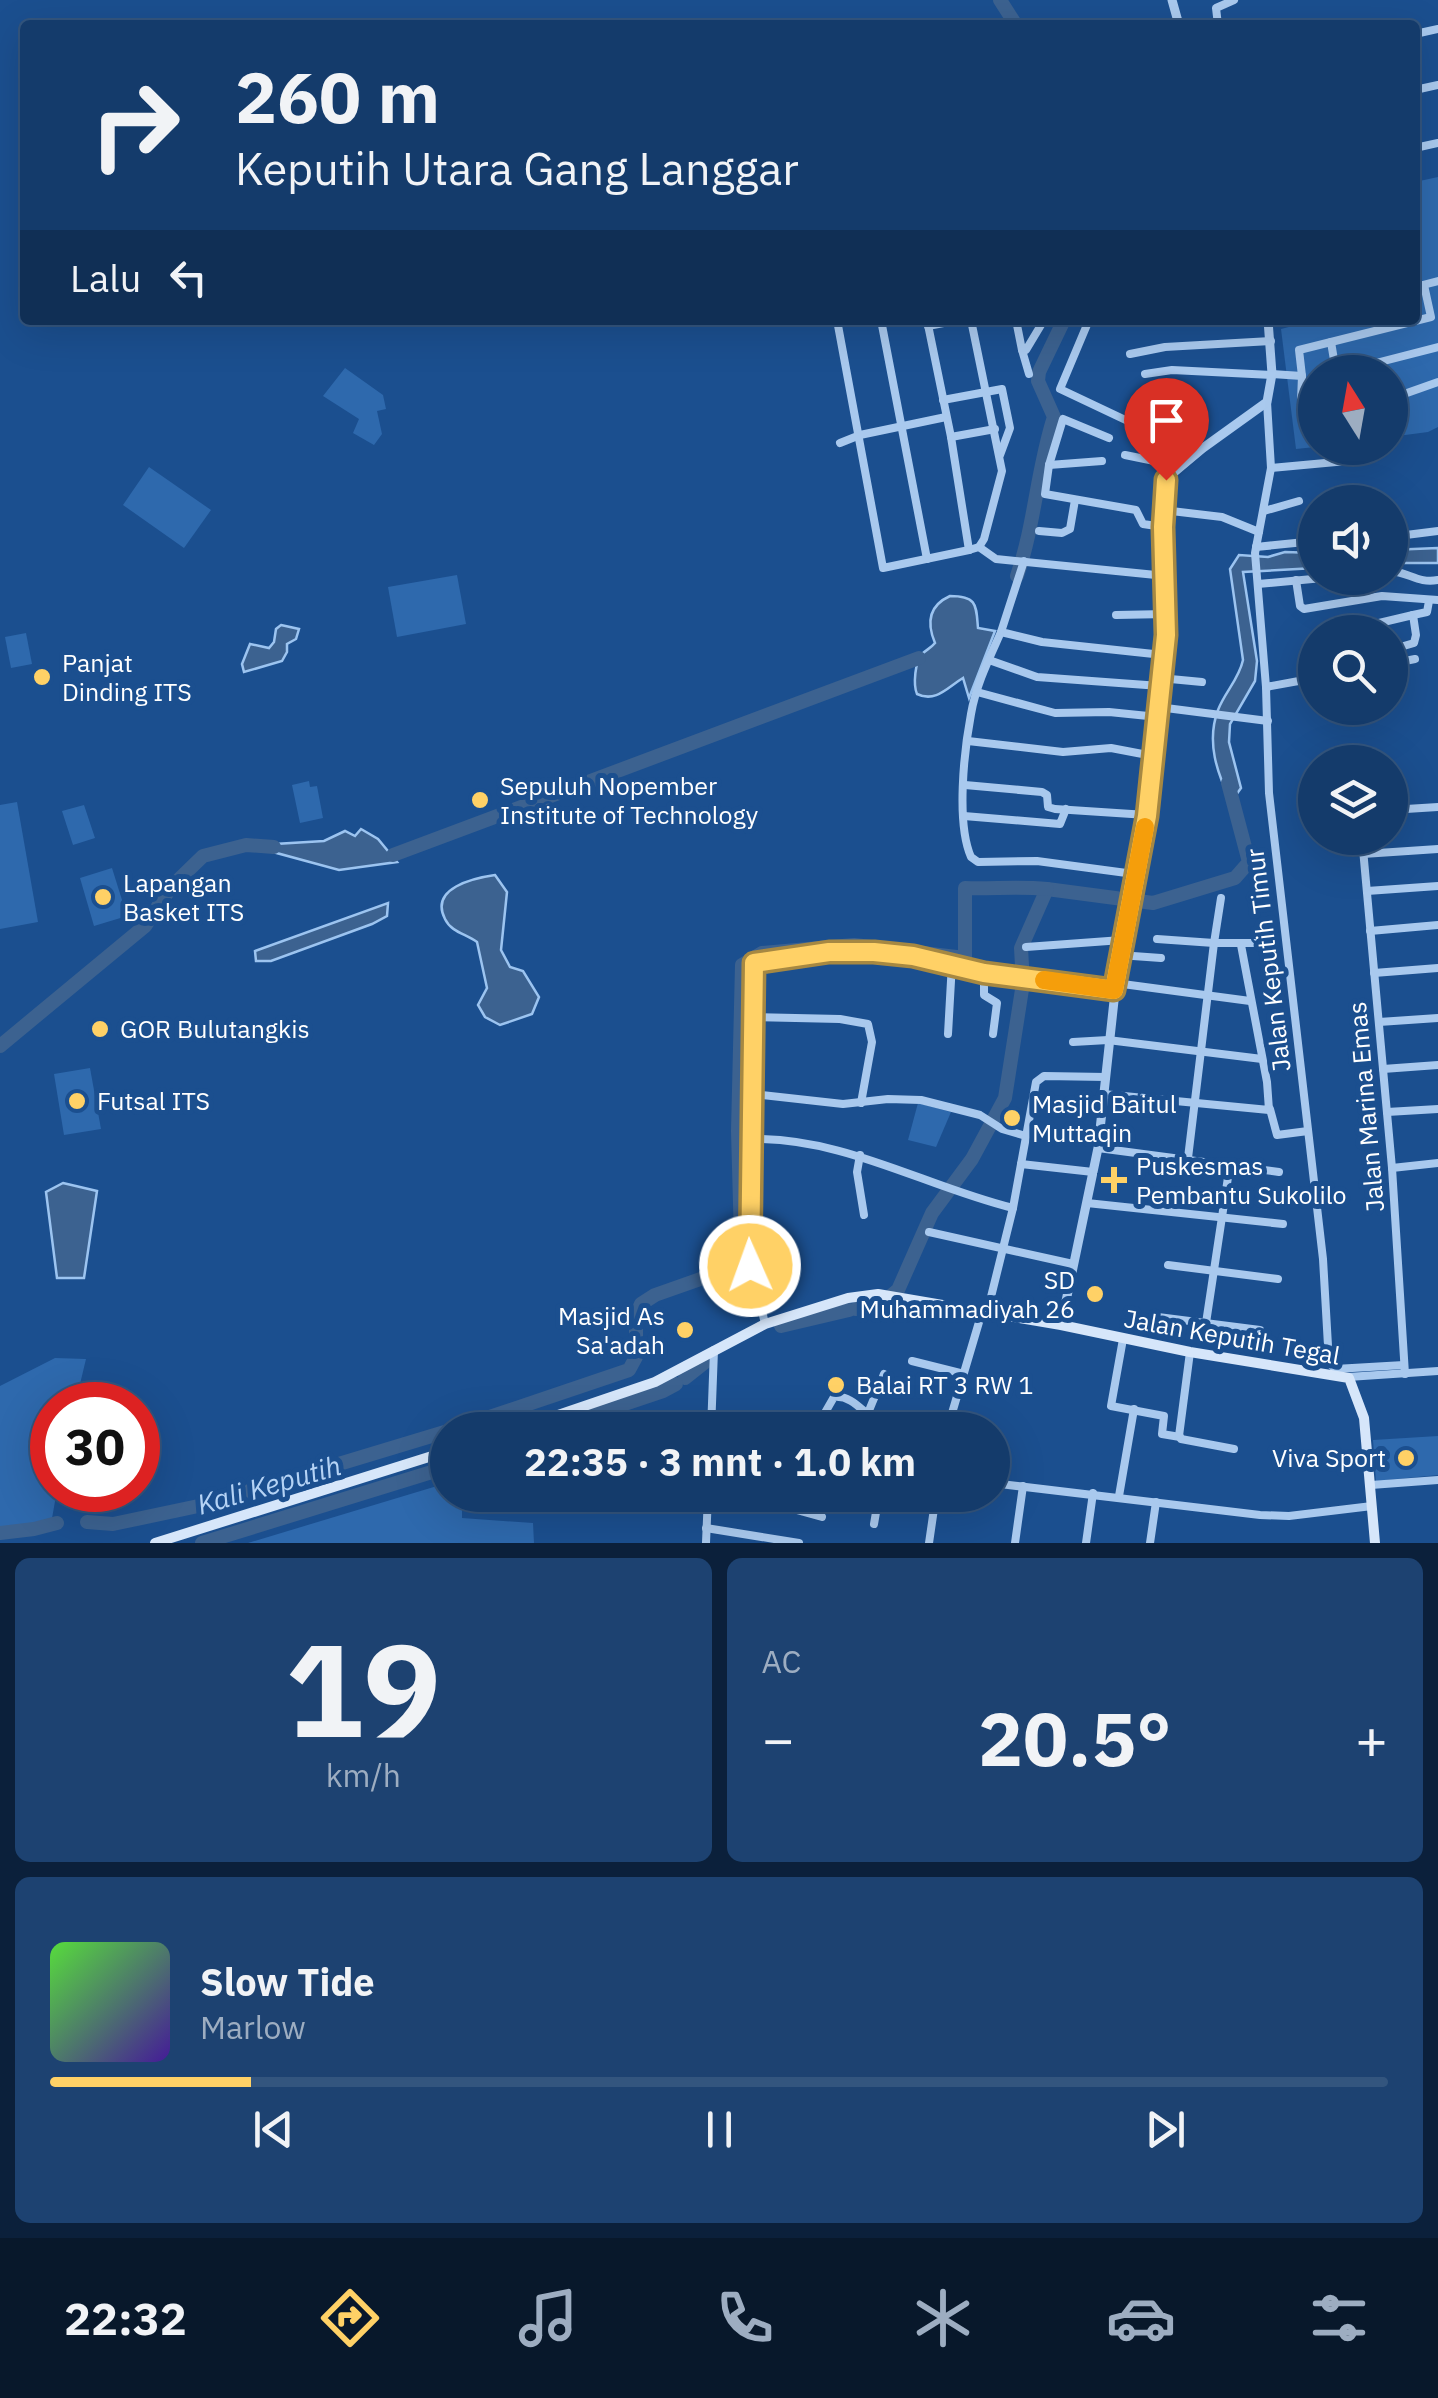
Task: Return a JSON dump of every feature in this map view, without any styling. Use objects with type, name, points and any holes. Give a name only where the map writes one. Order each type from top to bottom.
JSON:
[{"type":"main road","name":"Jalan Keputih Tegal","points":[[567,1412],[655,1382],[765,1324],[830,1303],[878,1294],[903,1298],[1190,1352],[1347,1373],[1364,1418],[1375,1543]]},
{"type":"main road","points":[[155,1543],[430,1457]]},
{"type":"street","points":[[1217,20],[1216,8],[1234,0]]},
{"type":"street","points":[[1434,308],[1420,286],[1438,282]]},
{"type":"street","points":[[838,325],[883,568],[974,548],[988,556],[1166,576]]},
{"type":"street","points":[[882,325],[926,559]]},
{"type":"street","points":[[927,325],[974,548]]},
{"type":"street","points":[[972,325],[1000,455],[1001,482],[974,548]]},
{"type":"street","points":[[1017,325],[1029,374]]},
{"type":"street","points":[[1022,350],[1029,350],[1042,325]]},
{"type":"street","points":[[1087,325],[1060,389],[1139,426],[1185,438],[1203,448]]},
{"type":"street","points":[[1061,1325],[1098,1148],[1119,955],[1147,816],[1166,614],[1166,480],[1267,402],[1272,375],[1269,325]]},
{"type":"street","points":[[1300,355],[1300,350],[1399,325]]},
{"type":"street","points":[[1130,354],[1165,347],[1272,341]]},
{"type":"street","points":[[1331,342],[1334,355]]},
{"type":"street","points":[[1406,355],[1438,347]]},
{"type":"street","points":[[1145,374],[1172,370],[1298,376]]},
{"type":"street","points":[[1408,393],[1438,382]]},
{"type":"street","points":[[942,400],[1003,390],[1010,428],[1000,455]]},
{"type":"street","points":[[1185,438],[1187,390]]},
{"type":"street","name":"Jalan Keputih Timur","points":[[1267,402],[1271,468],[1255,550],[1268,721],[1269,793],[1322,1259],[1329,1363],[1347,1373]]},
{"type":"street","points":[[1139,426],[1146,403]]},
{"type":"street","points":[[840,443],[860,435],[946,417]]},
{"type":"street","points":[[1108,438],[1063,418],[1045,494],[1136,510],[1143,524],[1163,527]]},
{"type":"street","points":[[951,437],[994,430]]},
{"type":"street","points":[[1125,455],[1180,466]]},
{"type":"street","points":[[1049,465],[1102,461]]},
{"type":"street","points":[[1271,468],[1304,465]]},
{"type":"street","points":[[1039,531],[1062,534],[1070,529],[1074,500]]},
{"type":"street","points":[[1264,511],[1298,502]]},
{"type":"street","points":[[1163,510],[1222,518],[1259,532]]},
{"type":"street","points":[[1408,535],[1438,532]]},
{"type":"street","points":[[1255,550],[1298,544]]},
{"type":"street","points":[[1021,560],[1001,632],[977,692],[968,740],[964,816],[968,852],[978,862],[1037,861],[1134,874]]},
{"type":"street","points":[[1408,575],[1422,582],[1438,580]]},
{"type":"street","points":[[1258,584],[1296,580],[1300,606],[1304,609],[1382,596],[1433,601],[1427,612],[1408,616]]},
{"type":"street","points":[[1116,616],[1166,614]]},
{"type":"street","points":[[1408,645],[1414,643],[1416,635],[1413,615]]},
{"type":"street","points":[[1001,632],[1055,644],[1163,655]]},
{"type":"street","points":[[1408,660],[1415,659]]},
{"type":"street","points":[[989,660],[1038,677],[1202,682]]},
{"type":"street","points":[[1266,687],[1298,677]]},
{"type":"street","points":[[977,692],[1055,713],[1206,712],[1268,721]]},
{"type":"street","points":[[968,740],[1063,752],[1111,748],[1153,756]]},
{"type":"street","points":[[965,784],[1042,792],[1047,796],[1048,807],[1147,816]]},
{"type":"street","points":[[1408,808],[1438,806]]},
{"type":"street","points":[[964,816],[1060,824],[1066,809]]},
{"type":"street","points":[[1408,851],[1438,849]]},
{"type":"street","name":"Jalan Marina Emas","points":[[1364,855],[1405,1369]]},
{"type":"street","points":[[1367,891],[1438,886]]},
{"type":"street","points":[[1188,1158],[1221,898]]},
{"type":"street","points":[[1370,931],[1438,925]]},
{"type":"street","points":[[1158,939],[1267,943]]},
{"type":"street","points":[[1026,946],[1122,940]]},
{"type":"street","points":[[1240,945],[1268,1110],[1277,1135],[1308,1131]]},
{"type":"street","points":[[765,1324],[748,1250],[754,963],[852,951],[913,956],[984,973],[1250,1000]]},
{"type":"street","points":[[1119,955],[1162,958]]},
{"type":"street","points":[[948,1034],[952,963]]},
{"type":"street","points":[[1374,973],[1438,968]]},
{"type":"street","points":[[984,973],[984,995],[998,1003],[993,1034]]},
{"type":"street","points":[[754,1017],[866,1023],[872,1030],[861,1104]]},
{"type":"street","points":[[1379,1022],[1438,1018]]},
{"type":"street","points":[[1073,1042],[1108,1040],[1262,1059]]},
{"type":"street","points":[[1383,1069],[1438,1064]]},
{"type":"street","points":[[953,1412],[1013,1208],[1039,1078],[1106,1077]]},
{"type":"street","points":[[752,1094],[861,1104],[888,1099],[921,1100],[988,1118],[998,1128],[1026,1136]]},
{"type":"street","points":[[1104,1094],[1268,1110]]},
{"type":"street","points":[[1387,1112],[1438,1109]]},
{"type":"street","points":[[750,1139],[805,1142],[860,1155],[947,1189],[1013,1208]]},
{"type":"street","points":[[1098,1148],[1279,1172]]},
{"type":"street","points":[[860,1155],[857,1172],[864,1215]]},
{"type":"street","points":[[1392,1168],[1438,1163]]},
{"type":"street","points":[[1021,1164],[1093,1172]]},
{"type":"street","points":[[1206,1323],[1230,1164]]},
{"type":"street","points":[[1087,1203],[1283,1224]]},
{"type":"street","points":[[928,1232],[1073,1264]]},
{"type":"street","points":[[1168,1265],[1278,1279]]},
{"type":"street","points":[[1158,1317],[1260,1330]]},
{"type":"street","points":[[1123,1339],[1111,1406],[1164,1416],[1162,1434],[1234,1449]]},
{"type":"street","points":[[712,1412],[714,1350]]},
{"type":"street","points":[[1180,1437],[1190,1352]]},
{"type":"street","points":[[912,1360],[964,1374]]},
{"type":"street","points":[[1347,1373],[1405,1369],[1438,1372]]},
{"type":"street","points":[[868,1412],[884,1374]]},
{"type":"street","points":[[826,1412],[835,1396],[854,1402],[865,1412]]},
{"type":"street","points":[[1119,1496],[1134,1409]]},
{"type":"street","points":[[1371,1485],[1438,1480]]},
{"type":"street","points":[[1010,1484],[1274,1516],[1372,1506]]},
{"type":"street","points":[[1015,1543],[1023,1486]]},
{"type":"street","points":[[1086,1543],[1093,1493]]},
{"type":"street","points":[[1150,1543],[1156,1502]]},
{"type":"street","points":[[706,1543],[707,1512]]},
{"type":"street","points":[[804,1512],[822,1517]]},
{"type":"street","points":[[874,1524],[876,1512]]},
{"type":"street","points":[[929,1543],[933,1512]]},
{"type":"street","points":[[706,1528],[799,1543]]},
{"type":"shaded area","points":[[1438,177],[1438,427],[1408,435],[1408,355],[1298,355],[1296,449],[1281,329],[1297,325],[1420,325],[1420,181]]},
{"type":"shaded area","points":[[345,368],[383,395],[386,409],[377,411],[382,434],[374,445],[353,433],[359,419],[323,396]]},
{"type":"shaded area","points":[[149,467],[211,510],[184,548],[123,505]]},
{"type":"shaded area","points":[[1438,548],[1438,563],[1408,563],[1408,549]]},
{"type":"shaded area","points":[[1298,552],[1298,569],[1243,572],[1257,661],[1255,681],[1230,724],[1229,742],[1241,788],[1231,802],[1213,746],[1218,710],[1243,660],[1230,569],[1239,555],[1268,557]]},
{"type":"shaded area","points":[[457,575],[466,624],[397,637],[388,587]]},
{"type":"shaded area","points":[[950,596],[971,600],[978,628],[995,631],[969,698],[963,678],[930,697],[917,694],[916,690],[918,662],[935,643],[931,629],[933,610]]},
{"type":"shaded area","points":[[281,625],[299,629],[296,639],[287,644],[282,661],[244,672],[242,664],[250,644],[269,648]]},
{"type":"shaded area","points":[[26,633],[32,664],[11,668],[5,637]]},
{"type":"shaded area","points":[[309,781],[310,787],[317,786],[323,818],[300,823],[292,785]]},
{"type":"shaded area","points":[[17,802],[38,922],[0,929],[0,805]]},
{"type":"shaded area","name":"Lapangan Basket ITS","points":[[84,805],[95,838],[73,845],[62,811]]},
{"type":"shaded area","points":[[361,829],[378,839],[397,862],[339,870],[273,852],[275,844],[324,841],[345,831],[355,836]]},
{"type":"shaded area","name":"Lapangan Basket ITS","points":[[112,868],[127,916],[94,926],[80,878]]},
{"type":"shaded area","points":[[495,875],[507,892],[501,950],[510,967],[523,971],[539,997],[532,1014],[500,1025],[485,1017],[478,1005],[487,988],[477,942],[451,927],[442,908],[443,899],[456,886]]},
{"type":"shaded area","points":[[388,903],[387,916],[372,924],[271,961],[256,961],[255,951]]},
{"type":"shaded area","name":"Futsal ITS","points":[[90,1068],[101,1129],[64,1135],[54,1074]]},
{"type":"shaded area","points":[[918,1103],[951,1112],[936,1147],[908,1140]]},
{"type":"shaded area","points":[[63,1183],[97,1191],[84,1278],[57,1278],[46,1192]]},
{"type":"shaded area","points":[[55,1358],[86,1359],[80,1382],[30,1382],[30,1512],[53,1512],[51,1524],[0,1529],[0,1386]]},
{"type":"shaded area","name":"Viva Sport","points":[[1438,1436],[1438,1475],[1376,1481],[1373,1440]]},
{"type":"shaded area","points":[[430,1488],[430,1512],[462,1512],[462,1518],[533,1523],[534,1543],[248,1543]]},
{"type":"waterway","points":[[1000,0],[1013,20]]},
{"type":"waterway","points":[[1017,576],[1054,417],[1038,381],[1039,372],[1062,325]]},
{"type":"waterway","points":[[393,855],[919,658]]},
{"type":"waterway","points":[[856,1309],[880,1305],[898,1290],[932,1213],[972,1159],[1005,1098],[1023,983],[1021,948],[1047,889],[1153,903],[1235,878],[1249,862],[1228,783]]},
{"type":"waterway","points":[[0,1046],[145,926],[171,887],[203,856],[246,845],[274,847]]},
{"type":"waterway","name":"Kali Keputih","points":[[504,1412],[629,1370],[636,1357],[636,1316],[641,1304],[655,1295],[729,1269],[735,1261],[741,1240],[738,1131],[742,965],[762,953],[854,945],[965,958],[965,888],[1047,889]]},
{"type":"waterway","points":[[781,1326],[849,1310]]},
{"type":"waterway","points":[[685,1378],[709,1359]]},
{"type":"waterway","name":"Kali Keputih","points":[[601,1412],[676,1384]]},
{"type":"waterway","name":"Kali Keputih","points":[[87,1522],[113,1524],[203,1505],[430,1436]]},
{"type":"waterway","name":"Kali Keputih","points":[[202,1543],[430,1473]]},
{"type":"waterway","name":"Kali Keputih","points":[[0,1533],[57,1523]]},
{"type":"slow traffic","points":[[1044,980],[1114,990],[1145,827]]},
{"type":"place","name":"Panjat Dinding ITS","points":[[42,677]]},
{"type":"place","name":"Sepuluh Nopember Institute of Technology","points":[[480,800]]},
{"type":"place","name":"Lapangan Basket ITS","points":[[103,897]]},
{"type":"place","name":"GOR Bulutangkis","points":[[100,1029]]},
{"type":"place","name":"Futsal ITS","points":[[77,1101]]},
{"type":"place","name":"Masjid Baitul Muttaqin","points":[[1012,1118]]},
{"type":"place","name":"Puskesmas Pembantu Sukolilo","points":[[1114,1180]]},
{"type":"place","name":"SD Muhammadiyah 26","points":[[1095,1294]]},
{"type":"place","name":"Masjid As Sa'adah","points":[[685,1330]]},
{"type":"place","name":"Balai RT 3 RW 1","points":[[836,1385]]},
{"type":"place","name":"Viva Sport","points":[[1406,1458]]},
{"type":"route","points":[[750,1266],[754,963],[829,952],[874,952],[913,956],[984,973],[1114,990],[1147,816],[1158,717],[1166,635],[1166,480]]}]
